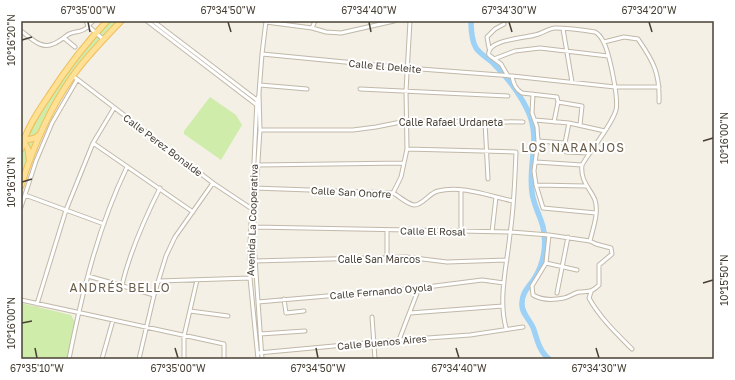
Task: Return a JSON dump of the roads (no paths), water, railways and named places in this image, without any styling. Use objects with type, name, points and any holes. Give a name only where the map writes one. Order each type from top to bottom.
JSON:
[{"type":"main road","points":[[21,149],[22,141],[35,116],[65,70],[96,32],[108,21]]},
{"type":"main road","points":[[21,186],[39,135],[56,102],[103,39],[121,21]]},
{"type":"main road","points":[[22,141],[39,135]]},
{"type":"main road","points":[[22,141],[28,149],[29,160]]},
{"type":"street","points":[[86,21],[88,26],[103,39]]},
{"type":"street","points":[[21,30],[40,44],[44,46],[51,46],[70,34],[82,32],[93,21]]},
{"type":"street","points":[[147,21],[259,106]]},
{"type":"street","points":[[152,21],[259,102]]},
{"type":"street","points":[[266,21],[312,28],[326,32],[341,33],[394,21]]},
{"type":"street","name":"Avenida La Cooperativa","points":[[258,359],[260,353],[260,334],[254,227],[260,130],[259,93],[266,21]]},
{"type":"street","points":[[312,28],[315,21]]},
{"type":"street","points":[[393,193],[400,177],[407,149],[406,91],[410,21]]},
{"type":"street","points":[[504,24],[488,35],[488,51],[490,57],[494,58],[501,64],[518,90],[522,93],[556,96],[558,102],[554,122]]},
{"type":"street","points":[[489,48],[495,44],[526,36],[537,35],[555,28],[595,32],[604,42],[615,87],[616,110],[605,131],[589,153],[582,166],[581,172],[586,186],[595,201],[596,213],[590,241]]},
{"type":"street","points":[[563,29],[572,82]]},
{"type":"street","points":[[604,42],[624,37],[638,40],[651,58],[655,69],[659,87],[659,102]]},
{"type":"street","points":[[64,38],[74,47]]},
{"type":"street","points":[[494,58],[515,52],[540,48],[608,56]]},
{"type":"street","name":"Calle El Deleite","points":[[262,54],[615,87],[659,87]]},
{"type":"street","points":[[21,207],[36,161],[52,124],[75,78]]},
{"type":"street","name":"Calle Perez Bonalde","points":[[75,78],[213,183],[255,210]]},
{"type":"street","points":[[260,85],[307,89]]},
{"type":"street","points":[[360,89],[508,96]]},
{"type":"street","points":[[533,94],[532,114],[535,120],[538,141],[534,171],[536,185],[543,208],[596,213]]},
{"type":"street","points":[[558,102],[582,106],[580,125]]},
{"type":"street","name":"Avenida La Cooperativa","points":[[259,106],[252,188],[250,278],[262,359]]},
{"type":"street","points":[[37,304],[66,210],[93,142],[114,108]]},
{"type":"street","points":[[535,120],[569,123],[605,131]]},
{"type":"street","name":"Calle Rafael Urdaneta","points":[[260,130],[353,130],[406,121],[523,122]]},
{"type":"street","points":[[485,122],[488,179]]},
{"type":"street","points":[[569,123],[566,152],[589,153]]},
{"type":"street","points":[[538,141],[566,143]]},
{"type":"street","points":[[93,142],[193,212]]},
{"type":"street","points":[[407,149],[516,152],[513,201],[504,283],[503,306],[506,328]]},
{"type":"street","points":[[258,165],[404,162]]},
{"type":"street","points":[[536,162],[582,166]]},
{"type":"street","points":[[69,359],[78,313],[88,276],[114,193],[127,167]]},
{"type":"street","points":[[134,359],[138,358],[154,295],[166,256],[175,237],[213,183]]},
{"type":"street","points":[[536,185],[586,186]]},
{"type":"street","points":[[122,285],[127,263],[135,240],[160,188]]},
{"type":"street","name":"Calle San Onofre","points":[[252,188],[393,193],[411,204],[416,205],[436,191],[461,190],[513,201]]},
{"type":"street","points":[[461,190],[461,231]]},
{"type":"street","points":[[25,195],[104,224]]},
{"type":"street","points":[[492,232],[496,197]]},
{"type":"street","name":"Calle El Rosal","points":[[254,227],[510,232],[546,234],[590,241],[611,248],[612,254],[599,265],[599,285],[591,292]]},
{"type":"street","points":[[387,230],[387,258]]},
{"type":"street","points":[[546,234],[546,263],[532,286],[534,295],[544,300],[564,298],[578,292],[591,292],[589,298],[598,312],[632,349]]},
{"type":"street","points":[[557,293],[568,238]]},
{"type":"street","name":"Calle San Marcos","points":[[250,262],[406,257],[447,262],[507,260]]},
{"type":"street","points":[[546,263],[577,270]]},
{"type":"street","points":[[88,276],[154,295]]},
{"type":"street","points":[[159,281],[256,278]]},
{"type":"street","points":[[184,359],[184,336],[197,280]]},
{"type":"street","name":"Calle Fernando Oyola","points":[[258,302],[419,288],[482,280],[504,283]]},
{"type":"street","points":[[399,340],[419,288]]},
{"type":"street","points":[[21,300],[224,344],[224,359]]},
{"type":"street","points":[[284,300],[286,313],[304,311]]},
{"type":"street","points":[[410,313],[503,306]]},
{"type":"street","points":[[190,311],[228,316]]},
{"type":"street","points":[[372,317],[375,359]]},
{"type":"street","points":[[102,359],[113,320]]},
{"type":"street","name":"Calle Buenos Aires","points":[[260,353],[373,342],[470,335],[506,328],[523,327]]},
{"type":"street","points":[[260,334],[305,330]]},
{"type":"waterway","points":[[471,21],[476,48],[504,74],[521,98],[532,121],[534,131],[531,181],[532,192],[543,227],[545,247],[540,267],[523,296],[522,307],[533,326],[541,349],[549,359]]},
{"type":"district","name":"LOS NARANJOS","points":[[573,147]]},
{"type":"district","name":"ANDRÉS BELLO","points":[[120,287]]}]
